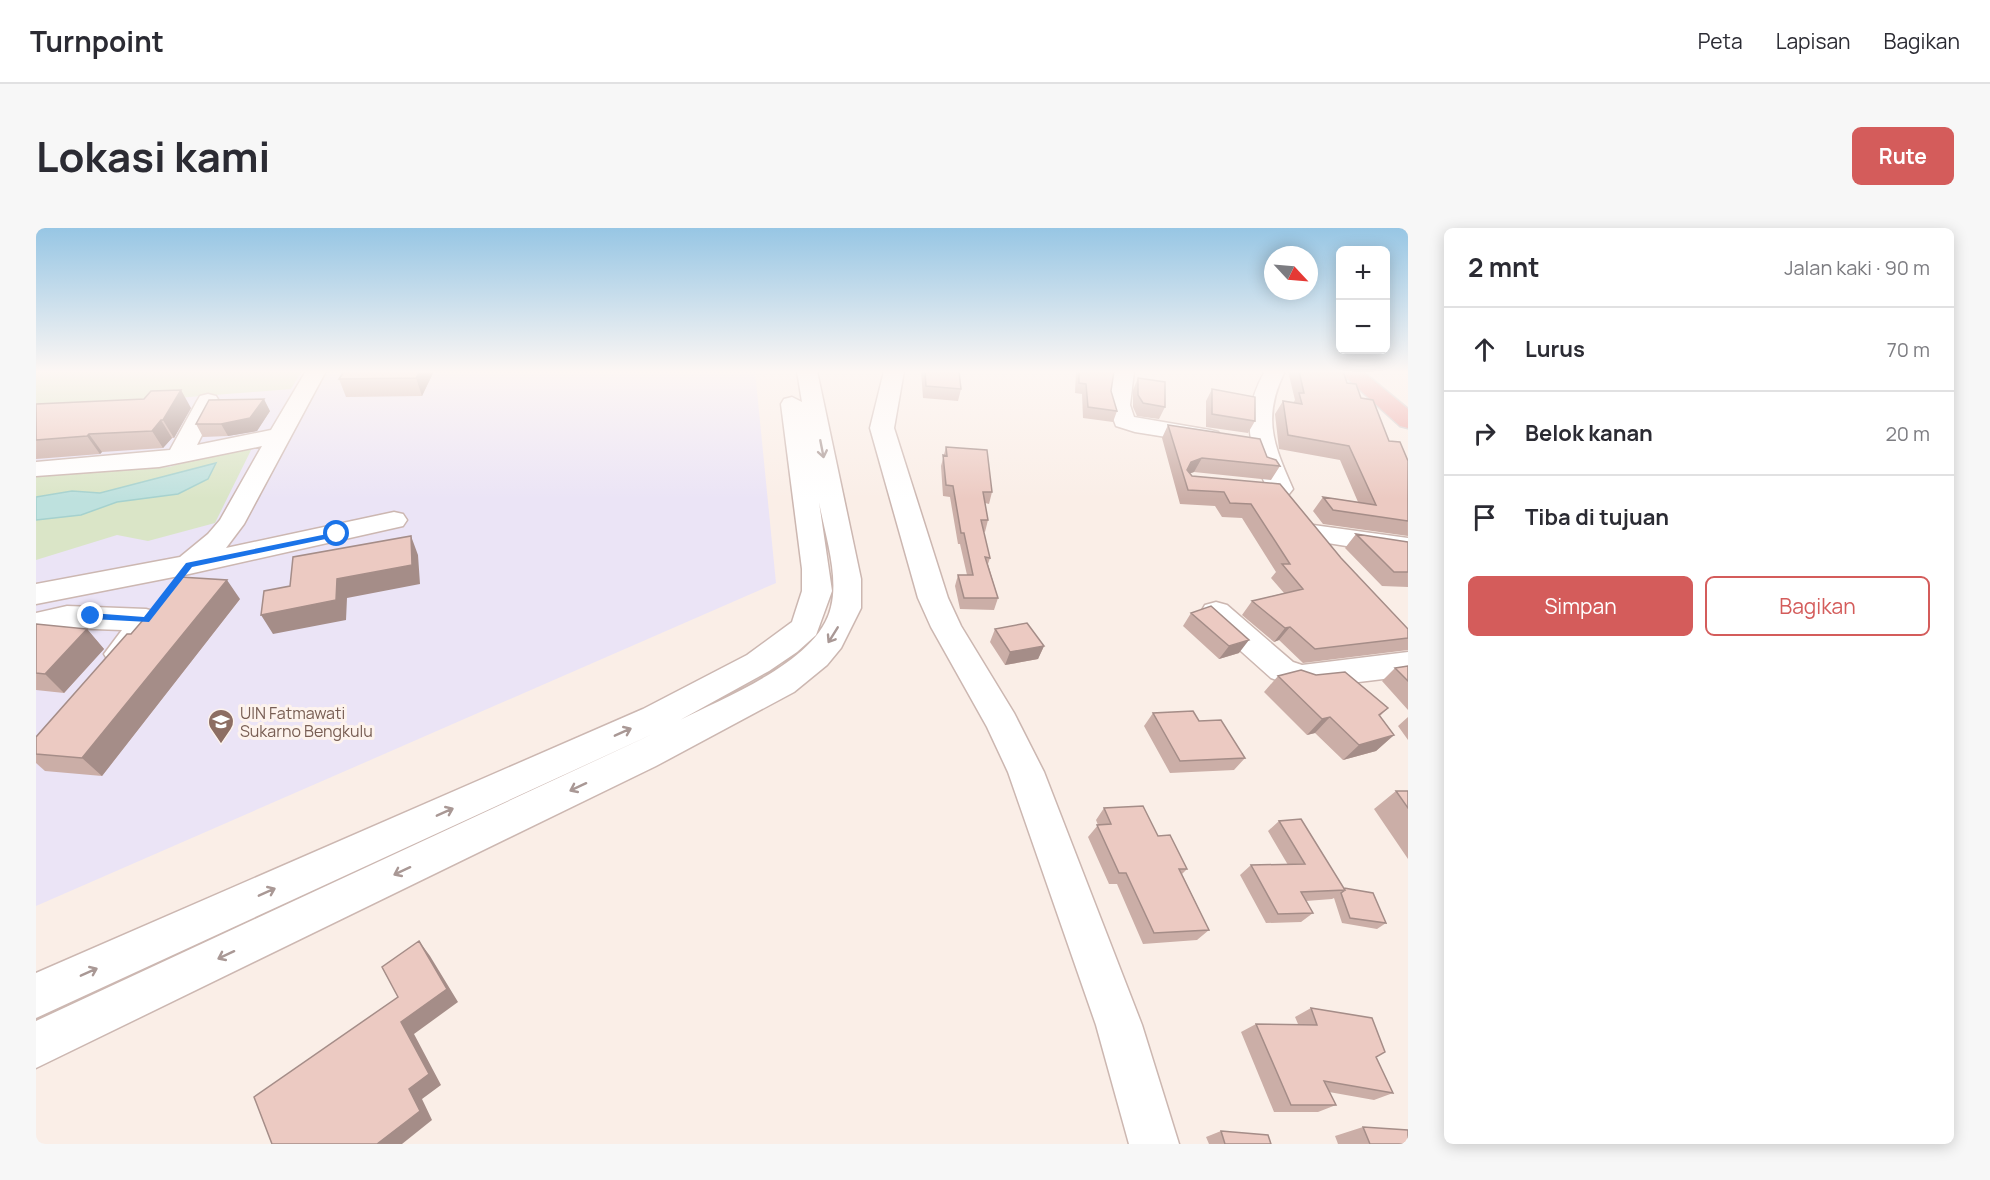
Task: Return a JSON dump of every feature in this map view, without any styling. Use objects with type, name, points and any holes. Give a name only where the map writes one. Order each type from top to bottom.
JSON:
[{"type":"street","points":[[180,456],[201,414]]},
{"type":"street","points":[[104,672],[189,565],[218,540],[231,524],[292,414]]},
{"type":"street","points":[[36,996],[655,718],[758,663],[786,644],[805,627],[817,591],[816,569],[793,414]]},
{"type":"street","points":[[36,1045],[643,756],[782,682],[816,657],[840,623],[846,608],[847,579],[815,414]]},
{"type":"street","points":[[885,414],[882,428],[933,598],[946,627],[1002,723],[1026,772],[1119,1025],[1154,1144]]},
{"type":"street","points":[[1122,414],[1124,421],[1130,424],[1244,442],[1339,564]]},
{"type":"street","points":[[1244,442],[1255,414]]},
{"type":"street","points":[[36,469],[159,460],[279,436]]},
{"type":"street","points":[[1250,487],[1280,489]]},
{"type":"street","points":[[36,594],[189,565],[394,520]]},
{"type":"street","points":[[1313,533],[1408,547]]},
{"type":"street","points":[[1216,612],[1282,670],[1294,676],[1408,664]]},
{"type":"street","points":[[36,624],[67,617],[146,620]]},
{"type":"shaded area","name":"UIN Fatmawati Sukarno Bengkulu","points":[[36,414],[759,414],[776,583],[36,906]]},
{"type":"green space","points":[[255,442],[215,523],[148,541],[117,535],[36,560],[36,476],[169,467]]},
{"type":"water","points":[[216,463],[208,479],[178,494],[117,502],[81,515],[36,520],[36,497],[72,491],[100,493]]},
{"type":"building","points":[[36,414],[167,414],[152,431],[89,434],[36,440]]},
{"type":"building","points":[[202,414],[253,414],[250,418],[221,424],[196,424]]},
{"type":"building","points":[[1212,414],[1255,414],[1255,421]]},
{"type":"building","points":[[1285,414],[1378,414],[1389,441],[1400,442],[1408,461],[1408,521],[1333,510],[1323,497],[1376,505],[1349,446],[1288,435]]},
{"type":"building","points":[[1168,425],[1260,439],[1267,457],[1276,460],[1280,466],[1202,458],[1191,462],[1187,470],[1192,476],[1280,484],[1341,558],[1408,629],[1408,638],[1315,649],[1290,627],[1285,628],[1252,601],[1303,589],[1282,564],[1290,564],[1251,504],[1230,503],[1224,492],[1188,490]]},
{"type":"building","points":[[946,447],[987,450],[992,492],[983,492],[988,520],[981,520],[990,558],[985,557],[998,598],[964,598],[958,575],[973,575],[964,533],[961,533],[953,486],[946,485],[943,455],[947,456]]},
{"type":"building","points":[[1356,534],[1408,542],[1408,572],[1394,572]]},
{"type":"building","points":[[411,536],[412,565],[337,579],[336,600],[261,615],[264,591],[290,586],[293,557]]},
{"type":"building","points":[[180,577],[227,580],[82,758],[36,754],[36,737]]},
{"type":"building","points":[[1211,606],[1249,640],[1229,646],[1191,613]]},
{"type":"building","points":[[1027,623],[1044,646],[1010,652],[995,629]]},
{"type":"building","points":[[36,624],[87,629],[45,674],[36,673]]},
{"type":"building","points":[[1408,666],[1408,681],[1395,668]]},
{"type":"building","points":[[1301,670],[1316,675],[1345,672],[1388,708],[1379,715],[1394,735],[1359,745],[1330,717],[1322,719],[1278,676]]},
{"type":"building","points":[[1193,711],[1199,721],[1221,720],[1245,758],[1180,761],[1153,713]]},
{"type":"building","points":[[1396,791],[1408,791],[1408,808]]},
{"type":"building","points":[[1143,806],[1158,836],[1170,835],[1187,869],[1179,869],[1209,930],[1154,933],[1126,873],[1119,873],[1097,825],[1111,824],[1104,808]]},
{"type":"building","points":[[1301,819],[1345,890],[1301,892],[1313,913],[1278,914],[1251,865],[1305,864],[1279,821]]},
{"type":"building","points":[[1344,888],[1373,893],[1386,923],[1350,918],[1341,893],[1345,890]]},
{"type":"building","points":[[419,941],[447,989],[401,1022],[429,1074],[409,1089],[420,1111],[377,1144],[272,1144],[254,1097],[398,997],[382,967]]},
{"type":"building","points":[[1311,1008],[1372,1018],[1385,1052],[1376,1057],[1393,1093],[1324,1081],[1336,1105],[1291,1105],[1256,1024],[1317,1025]]},
{"type":"building","points":[[1363,1127],[1408,1130],[1408,1144],[1370,1144]]},
{"type":"building","points":[[1221,1131],[1268,1135],[1271,1144],[1225,1144]]},
{"type":"place","name":"UIN Fatmawati Sukarno Bengkulu","points":[[221,745]]},
{"type":"route","points":[[91,616],[146,620],[189,565],[337,534]]}]
